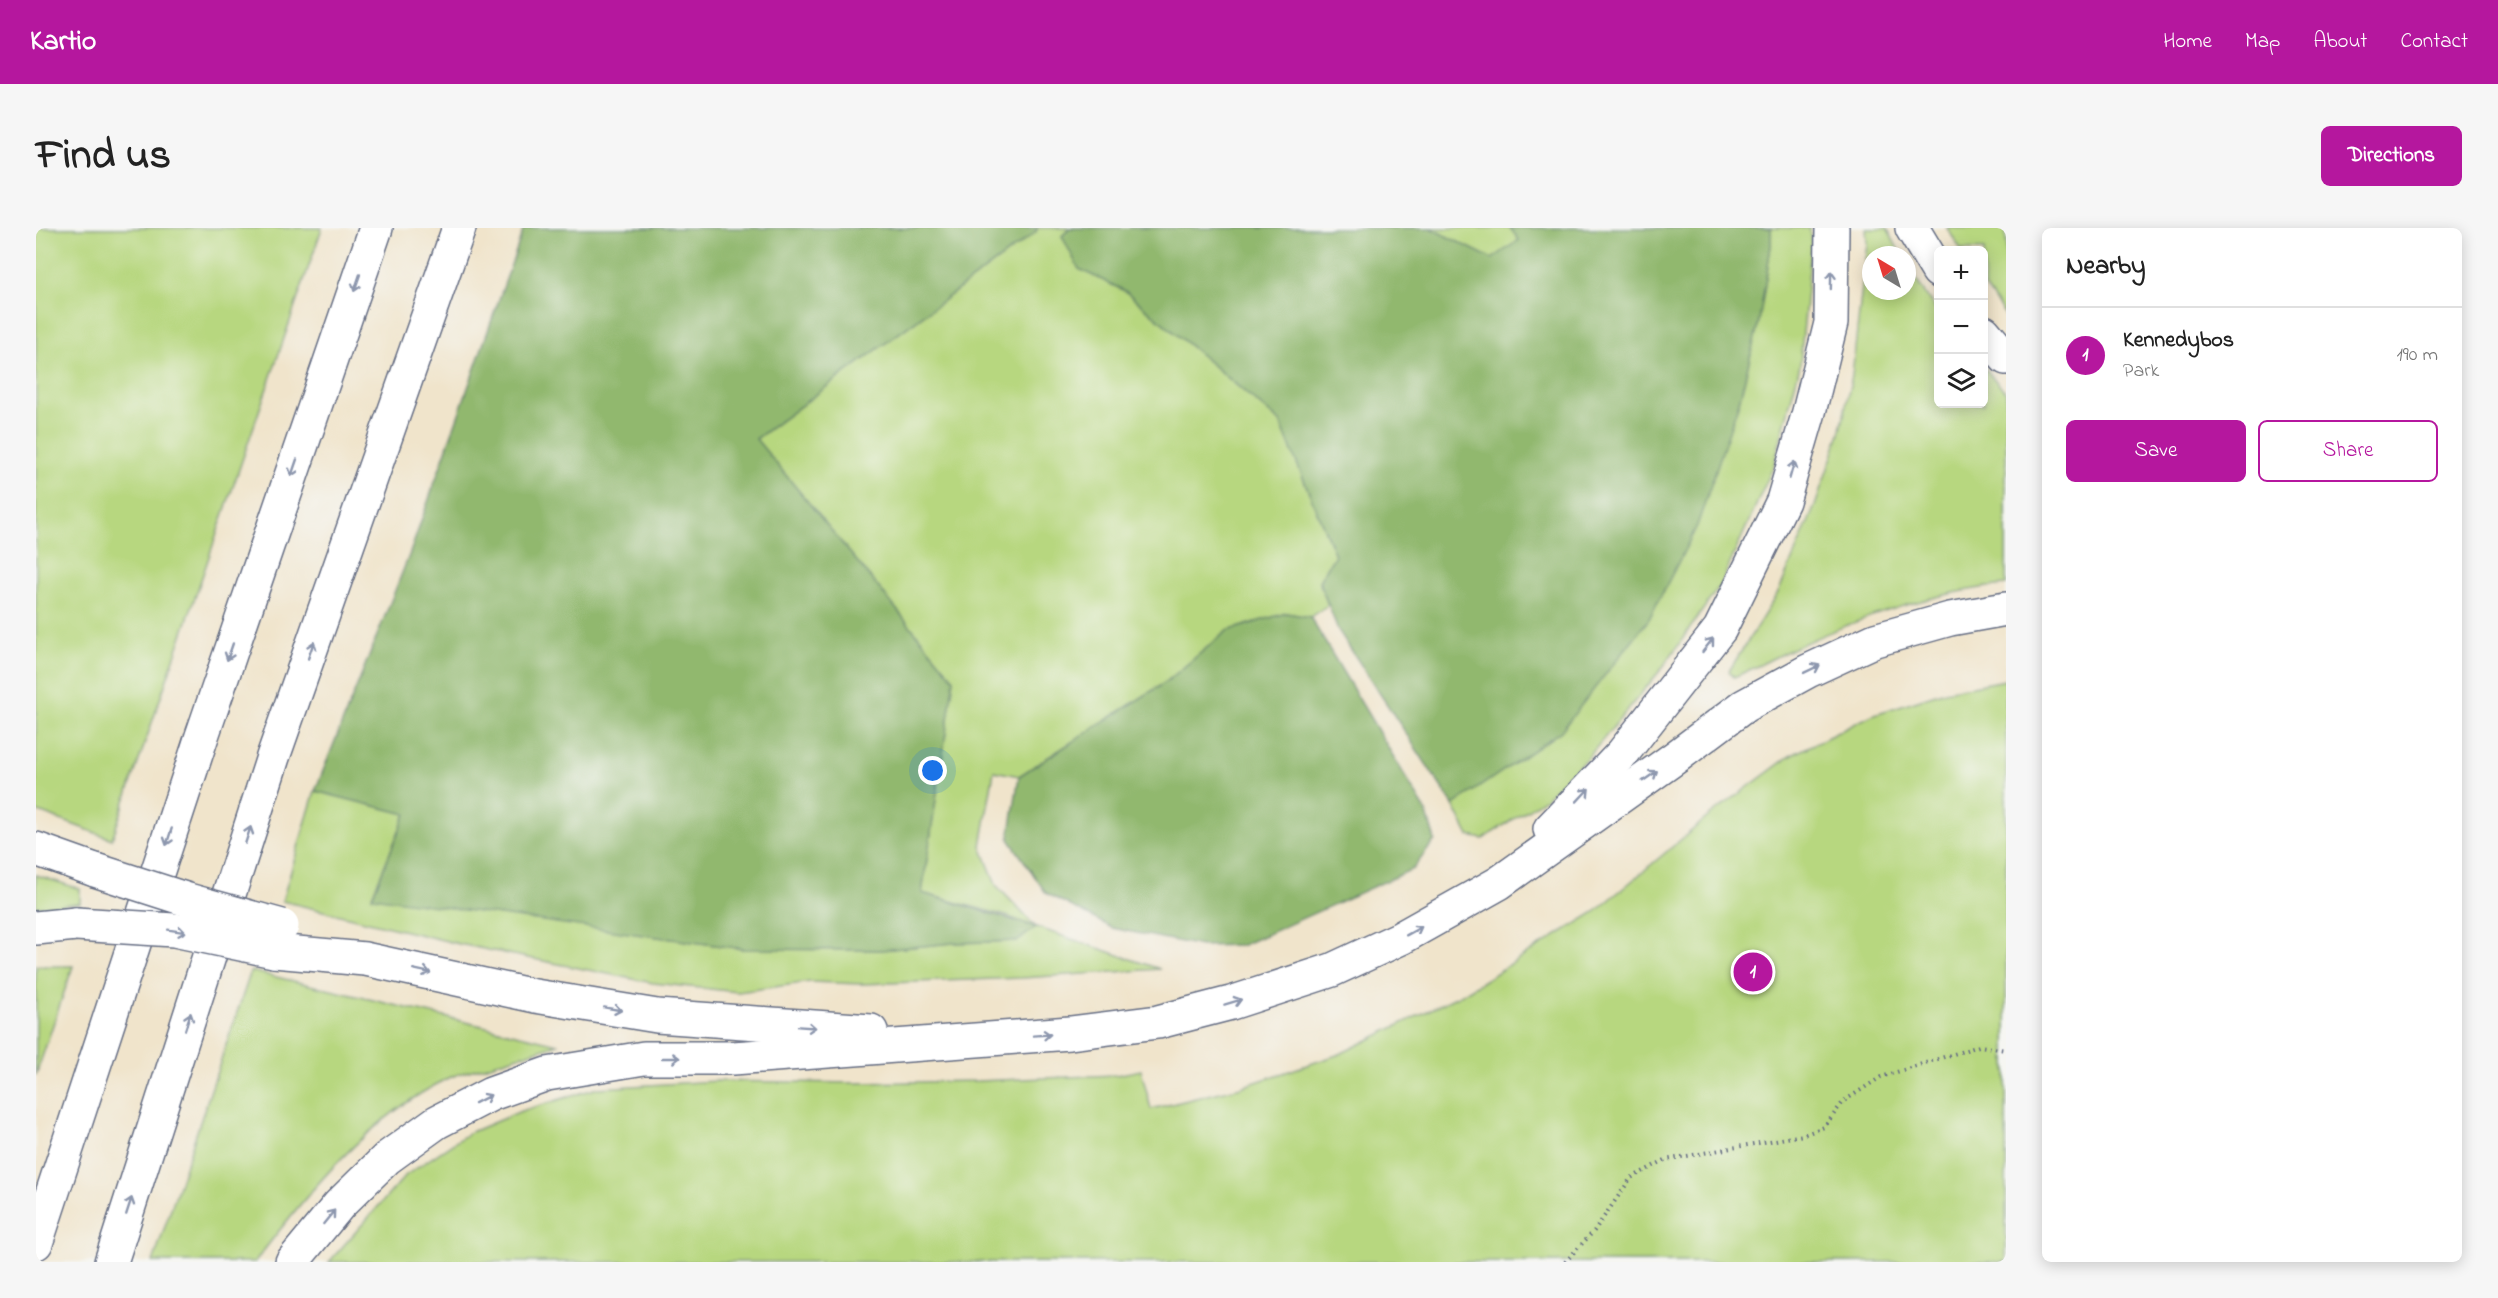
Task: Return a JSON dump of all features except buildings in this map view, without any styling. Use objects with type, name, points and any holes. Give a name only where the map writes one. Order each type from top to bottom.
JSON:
[{"type":"highway","points":[[36,1243],[202,736],[376,228]]},
{"type":"highway","points":[[111,1262],[273,757],[459,228]]},
{"type":"highway","points":[[1500,883],[1622,754],[1720,629],[1783,501],[1809,412],[1831,323],[1832,228]]},
{"type":"highway","points":[[1912,228],[1934,264]]},
{"type":"highway","points":[[1988,338],[2006,358]]},
{"type":"highway","points":[[292,1262],[339,1205],[396,1152],[437,1122],[491,1095],[547,1074],[644,1058],[732,1058],[1070,1033],[1158,1022],[1231,1003],[1332,970],[1401,938],[1500,883],[1744,706],[1808,671],[1875,640],[1950,619],[2006,609]]},
{"type":"highway","points":[[36,849],[188,900],[282,926],[365,959]]},
{"type":"highway","points":[[36,928],[76,924],[174,930],[274,951],[365,959],[535,996],[657,1016],[983,1039]]},
{"type":"path","points":[[1565,1262],[1594,1231],[1631,1178],[1665,1160],[1803,1134],[1824,1126],[1844,1101],[1881,1077],[1978,1046],[2006,1050]]},
{"type":"green space","points":[[36,228],[322,228],[112,839],[36,811]]},
{"type":"green space","points":[[524,228],[1037,228],[1036,232],[756,439],[954,679],[922,893],[1036,927],[1018,941],[953,943],[881,950],[743,949],[372,897],[406,814],[315,791],[410,553]]},
{"type":"green space","points":[[1037,228],[1070,228],[1062,236],[1079,269],[1125,291],[1280,422],[1335,555],[1319,581],[1328,605],[1310,617],[1286,613],[1227,631],[1166,682],[1019,776],[994,771],[981,846],[996,885],[1036,927],[1006,916],[922,893],[954,679],[756,439],[1036,232]]},
{"type":"green space","points":[[1070,228],[1430,228],[1492,259],[1519,240],[1510,228],[1771,228],[1771,246],[1759,321],[1739,402],[1697,526],[1649,619],[1561,731],[1453,805],[1338,630],[1319,581],[1335,555],[1280,422],[1125,291],[1079,269],[1062,236]]},
{"type":"green space","points":[[1430,228],[1510,228],[1520,240],[1492,259]]},
{"type":"green space","points":[[1771,228],[1810,228],[1811,248],[1800,365],[1774,465],[1721,584],[1663,667],[1591,754],[1546,798],[1483,839],[1469,836],[1453,805],[1561,731],[1739,402],[1759,321],[1771,246]]},
{"type":"green space","points":[[1866,228],[1887,228],[1896,246],[1867,246]]},
{"type":"green space","points":[[1947,228],[2006,228],[2006,316],[1988,291],[1988,246],[1958,246]]},
{"type":"green space","points":[[1916,280],[1934,307],[1934,408],[1988,408],[1988,372],[2006,392],[2006,585],[1953,593],[1872,616],[1820,636],[1734,677],[1729,671],[1779,591],[1815,506],[1841,430],[1852,375],[1862,287],[1862,300],[1916,300]]},
{"type":"green space","points":[[1286,613],[1310,617],[1426,811],[1435,840],[1413,869],[1243,945],[1201,946],[1112,928],[1046,893],[1009,839],[1019,776],[1166,682],[1227,631]]},
{"type":"green space","points":[[2006,680],[2006,1262],[329,1262],[406,1175],[469,1133],[521,1111],[598,1088],[717,1081],[857,1083],[977,1081],[1116,1075],[1141,1070],[1151,1109],[1241,1087],[1340,1054],[1462,994],[1595,912],[1709,816],[1790,756],[1872,715],[1945,691]]},
{"type":"green space","points":[[315,791],[406,814],[372,896],[743,949],[881,950],[953,943],[1017,941],[1036,927],[1160,969],[1022,978],[862,984],[810,982],[738,992],[653,983],[459,944],[282,901]]},
{"type":"green space","points":[[36,875],[80,889],[80,903],[36,907]]},
{"type":"green space","points":[[36,966],[73,966],[36,1075]]},
{"type":"green space","points":[[251,971],[558,1044],[453,1076],[392,1113],[366,1135],[318,1183],[255,1262],[153,1262]]},
{"type":"place","name":"Kennedybos","points":[[1753,972]]}]
